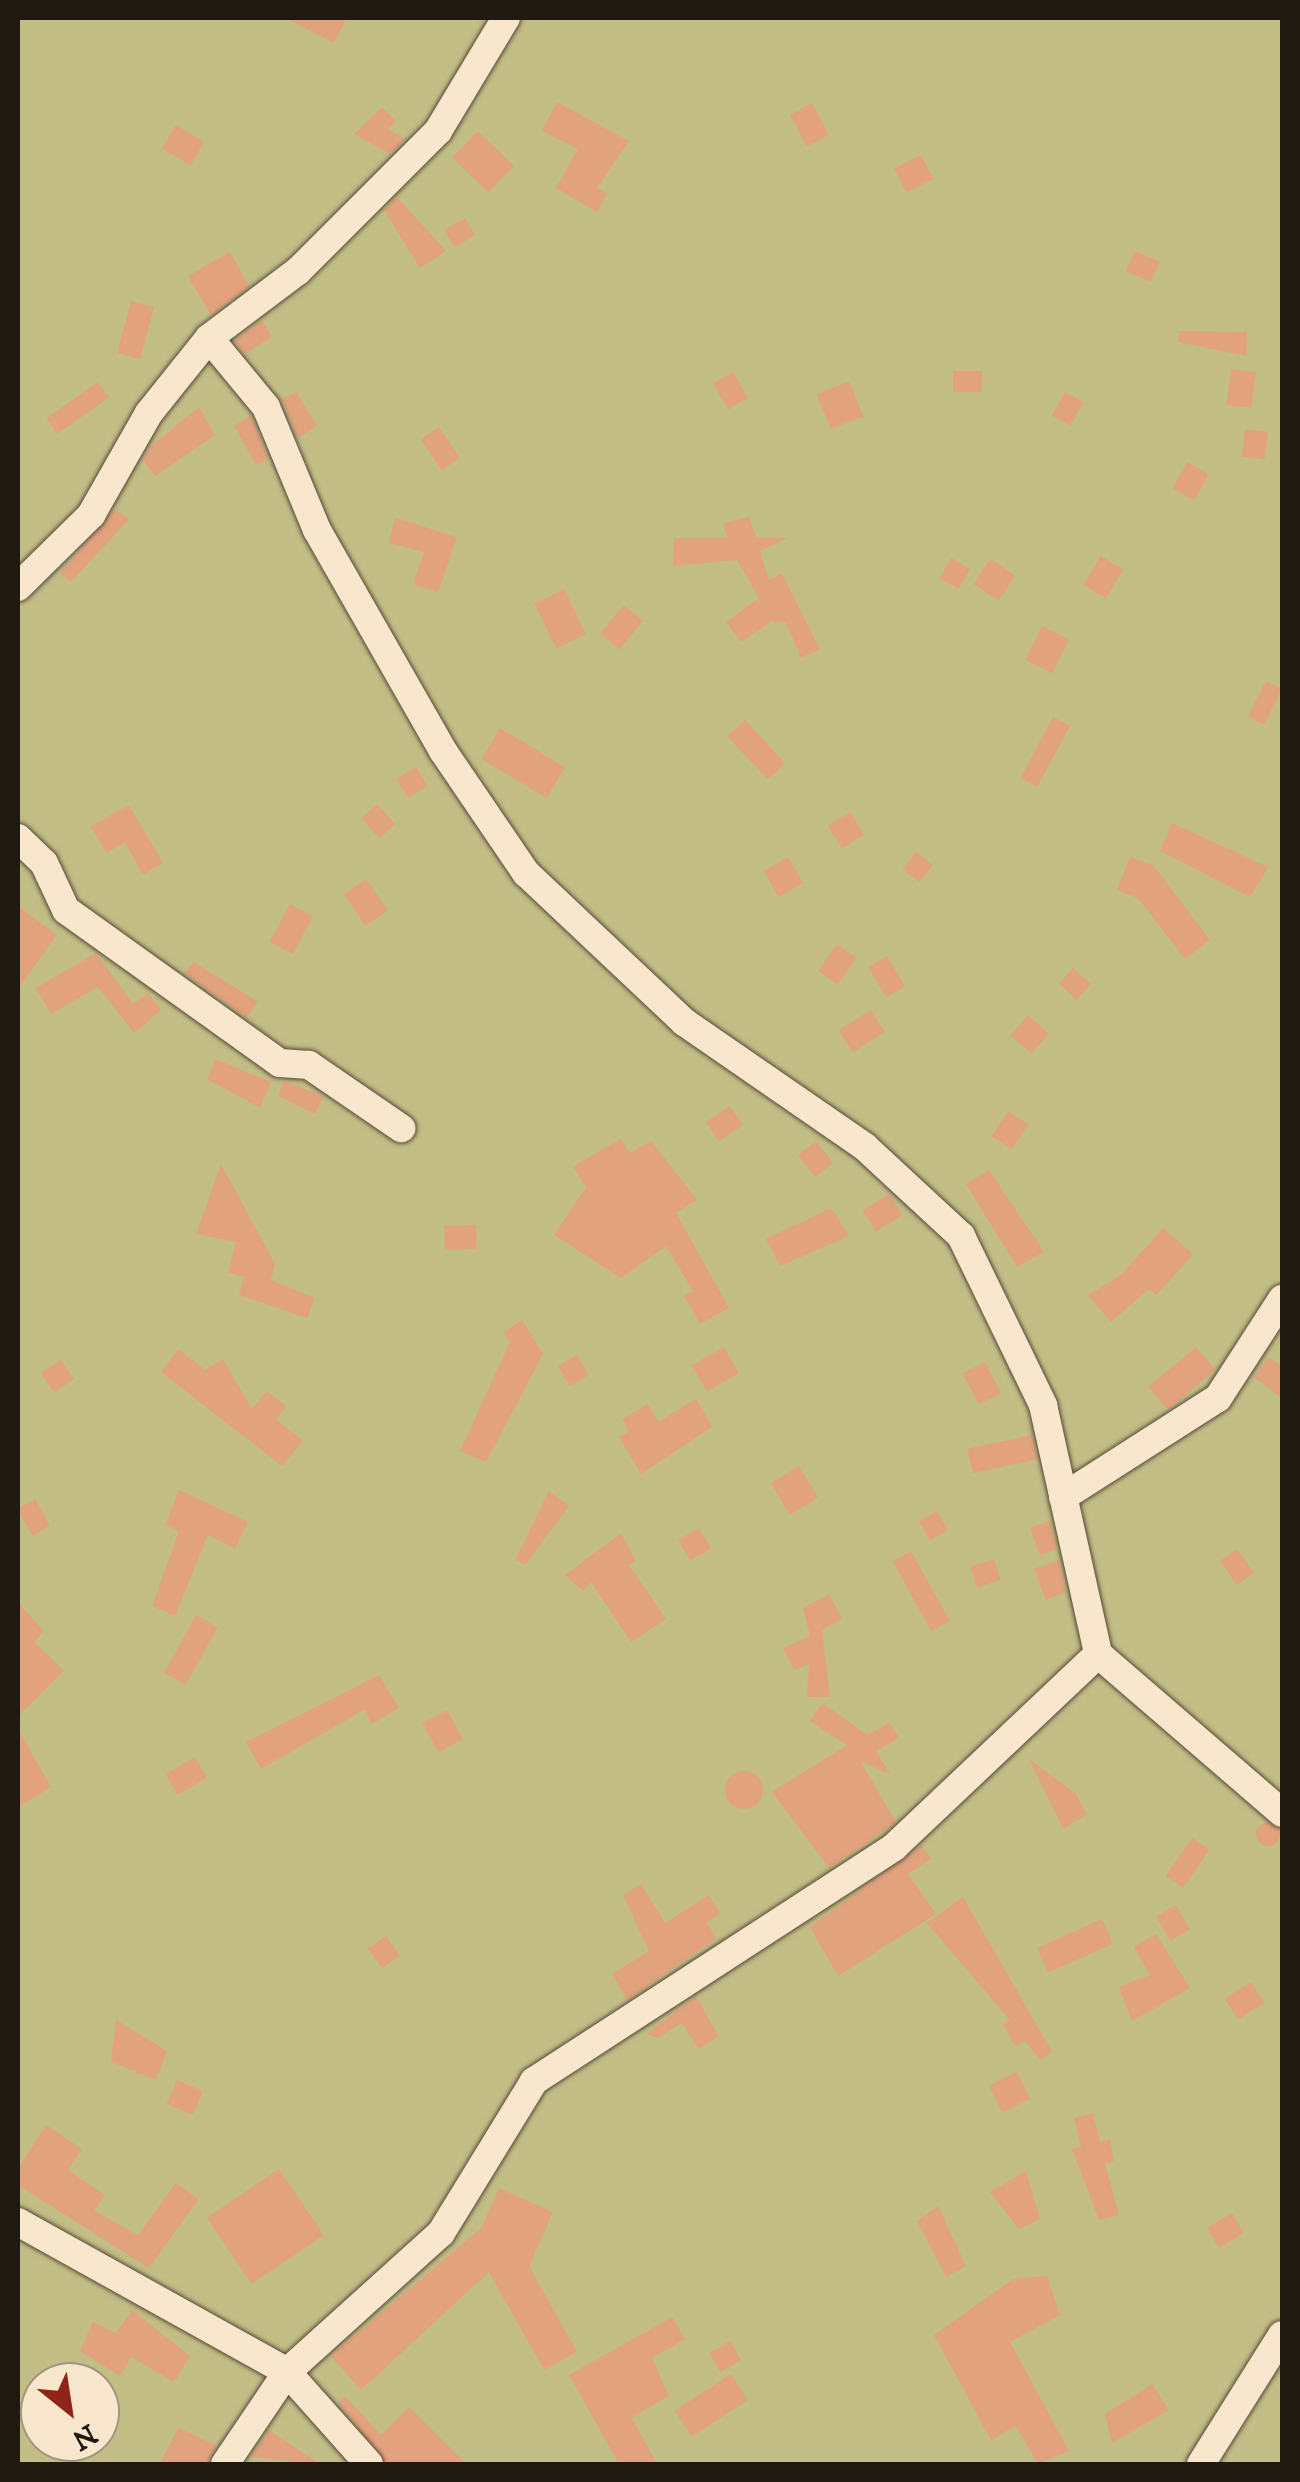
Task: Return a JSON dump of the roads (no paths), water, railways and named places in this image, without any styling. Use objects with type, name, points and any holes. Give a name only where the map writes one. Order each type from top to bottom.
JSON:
[{"type":"street","points":[[18,587],[91,515],[148,414],[209,338],[298,270],[438,131],[506,18]]},
{"type":"street","points":[[209,338],[266,407],[317,530],[442,751],[526,873],[684,1022],[864,1148],[960,1236],[1043,1405],[1098,1654],[1282,1813]]},
{"type":"street","points":[[18,838],[44,863],[66,910],[280,1063],[309,1066],[401,1128]]},
{"type":"street","points":[[1063,1497],[1218,1398],[1282,1299]]},
{"type":"street","points":[[225,2464],[287,2372],[441,2234],[534,2081],[894,1847],[1098,1654]]},
{"type":"street","points":[[18,2222],[287,2372],[369,2464]]},
{"type":"street","points":[[1202,2464],[1282,2335]]}]
